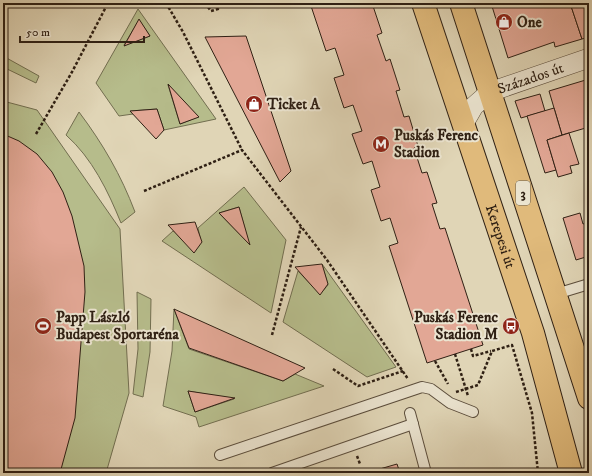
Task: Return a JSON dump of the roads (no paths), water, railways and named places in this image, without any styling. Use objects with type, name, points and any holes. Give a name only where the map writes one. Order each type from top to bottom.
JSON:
[{"type":"main road","name":"Kerepesi út","points":[[423,3],[539,354],[571,473]]},
{"type":"main road","name":"3","points":[[461,3],[589,398]]},
{"type":"street","name":"Százados út","points":[[463,125],[474,106],[490,92],[589,58]]},
{"type":"lane","points":[[556,294],[589,284]]},
{"type":"lane","points":[[220,455],[422,387],[431,389],[450,403],[473,412]]},
{"type":"lane","points":[[410,413],[426,473]]},
{"type":"lane","points":[[272,473],[413,424]]},
{"type":"place","name":"One","points":[[504,22]]},
{"type":"place","name":"Ticket A","points":[[254,104]]},
{"type":"place","name":"Puskás Ferenc Stadion","points":[[381,144]]},
{"type":"place","name":"Papp László Budapest Sportaréna","points":[[43,326]]},
{"type":"place","name":"Puskás Ferenc Stadion M","points":[[511,326]]}]
